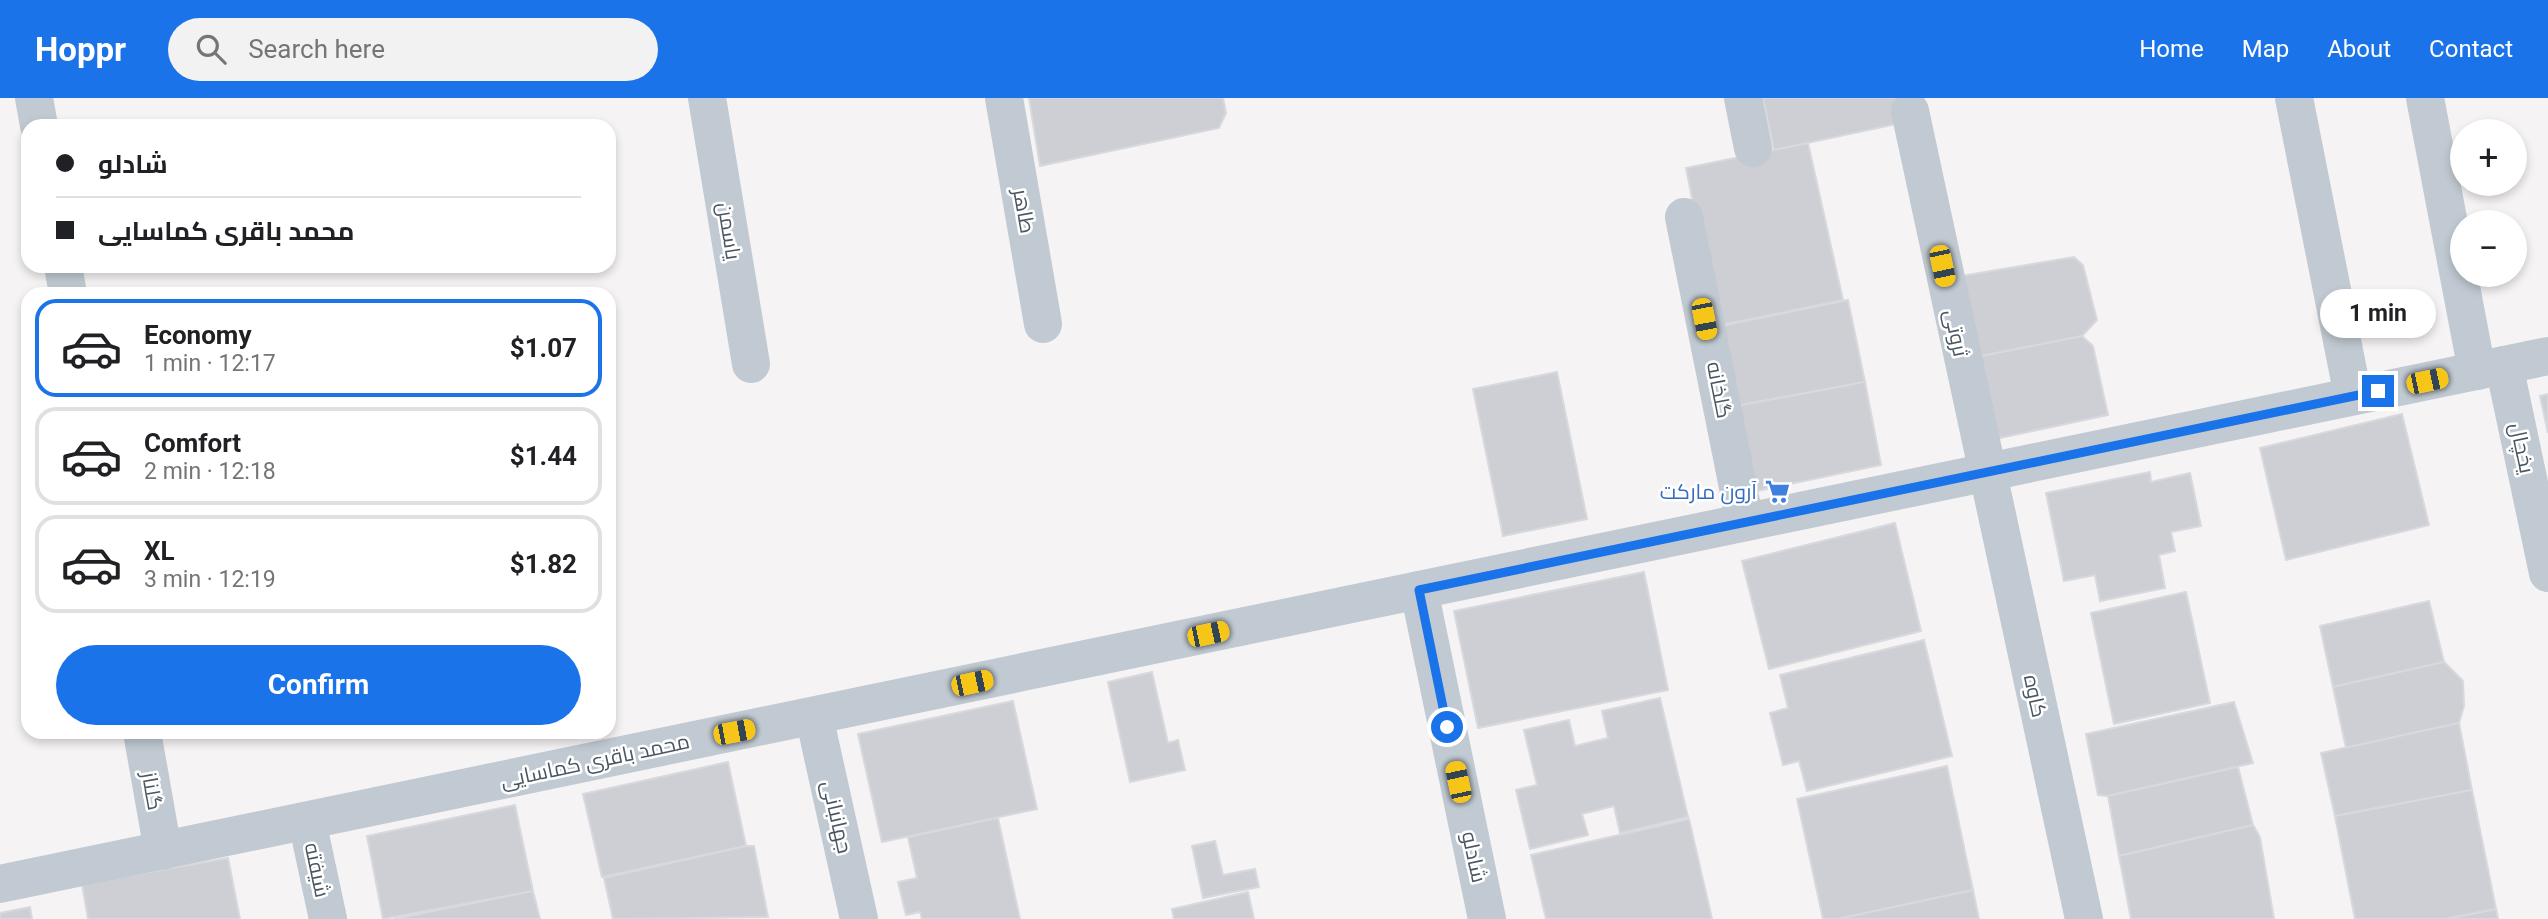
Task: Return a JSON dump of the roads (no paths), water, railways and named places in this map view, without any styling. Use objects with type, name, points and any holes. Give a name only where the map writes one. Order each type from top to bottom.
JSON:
[{"type":"street","points":[[34,98],[38,119]]},
{"type":"street","name":"یاسمن","points":[[707,98],[751,364]]},
{"type":"street","name":"طاهر","points":[[1004,98],[1043,324]]},
{"type":"street","points":[[1743,98],[1753,148]]},
{"type":"street","points":[[2294,98],[2353,397]]},
{"type":"street","name":"یخچال","points":[[2426,98],[2491,368],[2548,573]]},
{"type":"street","name":"ثروتی","points":[[1910,111],[1986,473]]},
{"type":"street","name":"گلخانه","points":[[1684,217],[1745,522]]},
{"type":"street","name":"محمد باقری کماسایی","points":[[0,884],[2548,356]]},
{"type":"street","name":"کاوه","points":[[1986,473],[2084,919]]},
{"type":"street","name":"شادلو","points":[[1419,590],[1487,919]]},
{"type":"street","name":"جهانبانی","points":[[814,716],[859,919]]},
{"type":"street","name":"گلناز","points":[[143,739],[163,850]]},
{"type":"street","name":"شیفته","points":[[306,821],[328,919]]},
{"type":"place","name":"آرون مارکت","points":[[1777,492]]}]
